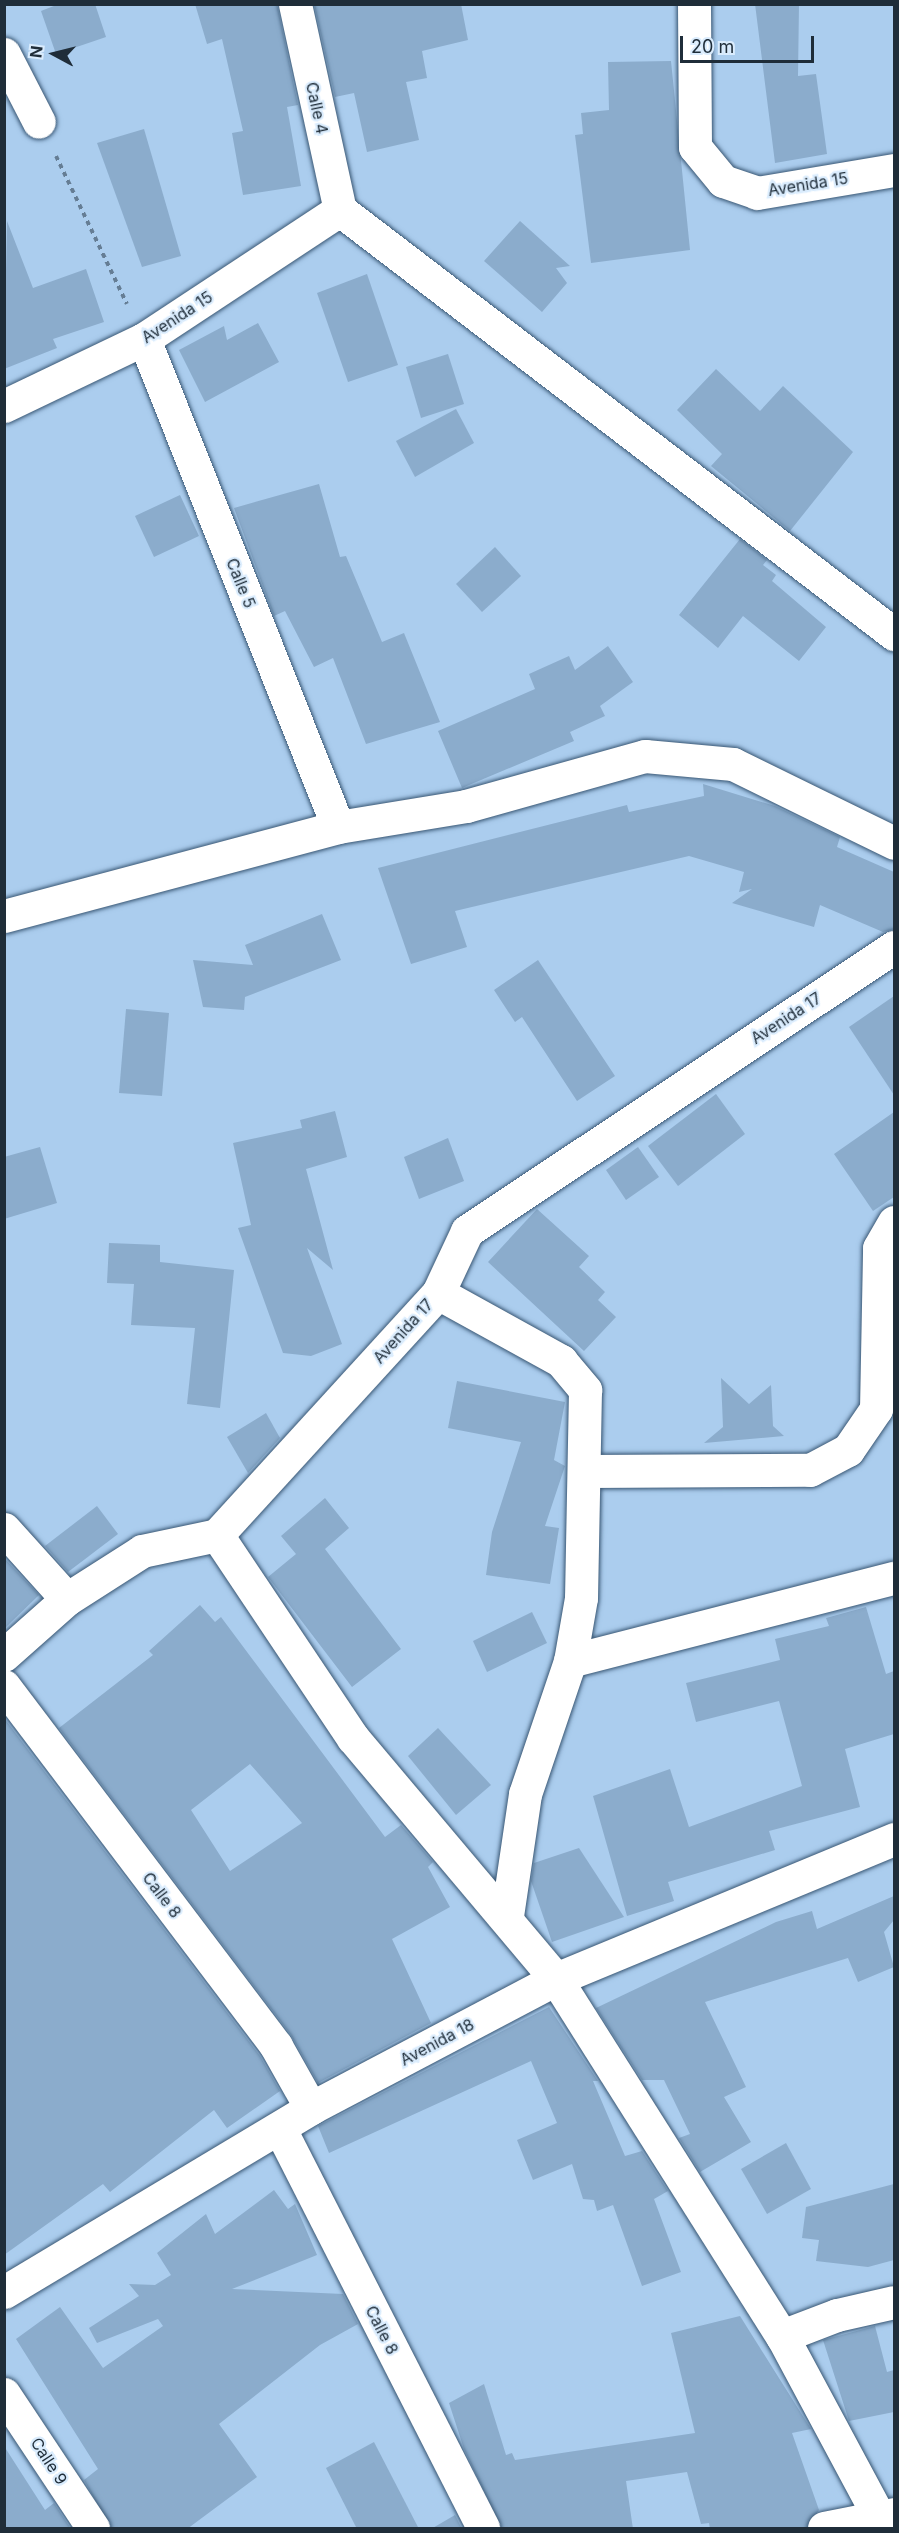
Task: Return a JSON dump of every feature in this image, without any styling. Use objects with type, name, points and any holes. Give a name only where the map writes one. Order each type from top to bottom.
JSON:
[{"type":"street","name":"Calle 4","points":[[295,4],[340,210]]},
{"type":"street","name":"Avenida 15","points":[[694,4],[695,147],[723,181],[757,193],[894,170]]},
{"type":"street","points":[[4,54],[39,122]]},
{"type":"street","name":"Avenida 15","points":[[4,406],[144,339],[340,210]]},
{"type":"street","points":[[340,210],[894,632]]},
{"type":"street","name":"Calle 5","points":[[144,339],[338,827]]},
{"type":"street","points":[[4,916],[338,827],[465,806],[645,756],[732,764],[894,843]]},
{"type":"street","name":"Avenida 17","points":[[217,1535],[438,1293],[467,1231],[894,947]]},
{"type":"street","points":[[587,1471],[810,1470],[848,1450],[876,1409],[879,1248],[894,1222]]},
{"type":"street","points":[[438,1293],[561,1361],[585,1390],[587,1471],[581,1598],[570,1661],[525,1794],[507,1916]]},
{"type":"street","points":[[4,1529],[67,1599]]},
{"type":"street","points":[[4,1655],[67,1599],[142,1551],[217,1535],[352,1738],[507,1916],[556,1979],[782,2336],[886,2520],[824,2529]]},
{"type":"street","points":[[570,1661],[894,1578]]},
{"type":"street","name":"Calle 8","points":[[4,1686],[276,2046],[312,2108]]},
{"type":"street","name":"Avenida 18","points":[[4,2292],[281,2131],[312,2108],[556,1979],[894,1839]]},
{"type":"street","name":"Calle 8","points":[[281,2131],[483,2529]]},
{"type":"street","points":[[782,2336],[837,2315],[894,2302]]},
{"type":"street","name":"Calle 9","points":[[4,2394],[93,2529]]},
{"type":"path","points":[[39,122],[144,339]]},
{"type":"building","points":[[59,4],[95,4],[106,37],[56,54],[41,11]]},
{"type":"building","points":[[195,4],[277,4],[298,105],[287,107],[301,186],[243,195],[232,133],[243,131],[222,39],[207,44]]},
{"type":"building","points":[[314,4],[461,4],[468,40],[422,51],[427,78],[406,82],[419,140],[367,152],[354,93],[335,97]]},
{"type":"building","points":[[755,4],[799,4],[798,76],[816,74],[827,154],[775,163]]},
{"type":"building","points":[[671,61],[690,250],[591,263],[575,135],[583,134],[581,113],[609,110],[608,62]]},
{"type":"building","points":[[144,129],[181,256],[142,267],[97,143]]},
{"type":"building","points":[[7,221],[33,288],[86,269],[104,322],[53,339],[57,348],[4,369]]},
{"type":"building","points":[[520,221],[570,266],[556,268],[567,283],[542,312],[484,261]]},
{"type":"building","points":[[367,274],[398,365],[348,382],[317,293]]},
{"type":"building","points":[[258,323],[279,362],[205,402],[179,350],[224,326],[227,340]]},
{"type":"building","points":[[448,354],[464,404],[421,418],[406,367]]},
{"type":"building","points":[[716,369],[760,411],[783,386],[853,452],[790,531],[711,466],[722,454],[677,410]]},
{"type":"building","points":[[456,409],[474,443],[415,477],[396,441]]},
{"type":"building","points":[[319,484],[340,557],[346,556],[382,642],[404,633],[440,722],[366,744],[333,658],[314,667],[285,611],[274,616],[234,508]]},
{"type":"building","points":[[180,495],[199,536],[154,557],[135,516]]},
{"type":"building","points":[[740,539],[767,560],[763,565],[776,575],[772,581],[826,627],[799,661],[743,616],[718,648],[679,615]]},
{"type":"building","points":[[495,547],[521,576],[482,612],[456,584]]},
{"type":"building","points":[[608,646],[633,682],[600,706],[605,716],[570,732],[574,741],[462,788],[438,731],[535,689],[529,674],[569,656],[575,670]]},
{"type":"building","points":[[703,784],[775,806],[840,837],[837,847],[894,872],[894,929],[883,932],[820,905],[814,927],[732,903],[752,889],[739,892],[744,872],[689,856],[455,911],[467,947],[411,964],[378,868],[627,805],[629,812],[704,796]]},
{"type":"building","points":[[322,914],[341,960],[245,997],[244,1010],[203,1007],[193,960],[253,965],[245,945]]},
{"type":"building","points":[[538,960],[615,1076],[577,1101],[522,1017],[515,1022],[494,990]]},
{"type":"building","points":[[894,996],[894,1095],[849,1027]]},
{"type":"building","points":[[126,1009],[169,1013],[162,1096],[119,1093]]},
{"type":"building","points":[[716,1094],[745,1134],[678,1186],[648,1146]]},
{"type":"building","points":[[335,1111],[347,1157],[306,1169],[333,1270],[307,1248],[342,1344],[311,1356],[283,1353],[238,1228],[251,1225],[233,1143],[302,1128],[300,1120]]},
{"type":"building","points":[[894,1112],[894,1197],[873,1211],[834,1154]]},
{"type":"building","points":[[448,1138],[464,1181],[419,1199],[404,1157]]},
{"type":"building","points":[[40,1147],[57,1203],[4,1219],[4,1157]]},
{"type":"building","points":[[638,1147],[659,1177],[626,1200],[606,1170]]},
{"type":"building","points":[[537,1209],[589,1256],[579,1267],[605,1292],[598,1300],[616,1317],[584,1351],[488,1262]]},
{"type":"building","points":[[109,1243],[160,1245],[160,1262],[234,1270],[220,1408],[187,1404],[195,1328],[131,1325],[134,1284],[107,1283]]},
{"type":"building","points":[[721,1378],[749,1404],[771,1385],[773,1426],[784,1436],[704,1443],[723,1427]]},
{"type":"building","points":[[457,1381],[565,1402],[554,1460],[565,1466],[545,1526],[559,1528],[550,1584],[486,1575],[492,1532],[521,1442],[448,1428]]},
{"type":"building","points":[[266,1413],[280,1438],[248,1473],[227,1437]]},
{"type":"building","points":[[325,1498],[349,1528],[325,1549],[401,1649],[352,1687],[268,1577],[296,1554],[281,1536]]},
{"type":"building","points":[[97,1506],[118,1534],[68,1572],[45,1546]]},
{"type":"building","points":[[4,1558],[39,1595],[4,1629]]},
{"type":"building","points":[[200,1605],[215,1622],[221,1617],[385,1837],[401,1825],[433,1862],[428,1867],[450,1907],[392,1939],[431,2023],[318,2083],[291,2035],[59,1728],[153,1655],[149,1651]],"holes":[[[250,1764],[302,1823],[230,1871],[191,1810]]]},
{"type":"building","points":[[866,1607],[886,1674],[894,1671],[894,1734],[845,1749],[860,1807],[769,1831],[775,1850],[668,1882],[674,1901],[627,1916],[593,1796],[670,1769],[689,1827],[802,1786],[779,1701],[696,1722],[686,1683],[780,1660],[775,1639],[829,1626],[826,1618]]},
{"type":"building","points":[[532,1612],[547,1643],[487,1672],[473,1641]]},
{"type":"building","points":[[4,1718],[260,2056],[280,2091],[227,2128],[214,2110],[110,2192],[103,2184],[4,2255]]},
{"type":"building","points":[[438,1728],[491,1785],[456,1815],[408,1756]]},
{"type":"building","points":[[579,1848],[624,1917],[552,1942],[531,1881],[534,1863]]},
{"type":"building","points":[[894,1896],[894,1920],[884,1932],[894,1967],[858,1982],[848,1958],[705,2002],[746,2087],[724,2097],[751,2142],[700,2172],[679,2138],[690,2134],[664,2080],[642,2080],[596,2008],[776,1922],[812,1911],[817,1929]]},
{"type":"building","points":[[549,2007],[598,2081],[593,2081],[625,2156],[642,2151],[668,2191],[654,2199],[681,2272],[642,2286],[613,2205],[597,2211],[594,2200],[583,2199],[572,2164],[533,2180],[517,2140],[557,2123],[531,2061],[329,2153],[318,2126]]},
{"type":"building","points":[[786,2143],[811,2189],[767,2214],[741,2169]]},
{"type":"building","points":[[894,2184],[894,2260],[868,2267],[816,2261],[819,2240],[802,2238],[806,2207]]},
{"type":"building","points":[[274,2190],[288,2209],[295,2204],[317,2255],[232,2289],[343,2294],[358,2324],[320,2345],[219,2424],[257,2477],[187,2529],[111,2529],[84,2480],[98,2469],[16,2339],[60,2307],[103,2368],[163,2326],[158,2319],[97,2343],[89,2328],[139,2296],[129,2284],[155,2285],[171,2275],[157,2253],[206,2214],[215,2234]]},
{"type":"building","points":[[740,2316],[811,2429],[792,2433],[819,2510],[806,2529],[710,2529],[709,2523],[701,2524],[687,2472],[626,2481],[633,2529],[502,2529],[464,2449],[449,2403],[484,2384],[506,2455],[512,2453],[515,2460],[695,2433],[671,2333]]},
{"type":"building","points":[[875,2326],[887,2372],[894,2370],[894,2412],[849,2421],[823,2340]]},
{"type":"building","points":[[374,2442],[419,2529],[357,2529],[326,2468]]},
{"type":"building","points":[[4,2446],[45,2510],[54,2503],[71,2529],[4,2529]]},
{"type":"building","points":[[455,2515],[462,2529],[431,2529]]}]
